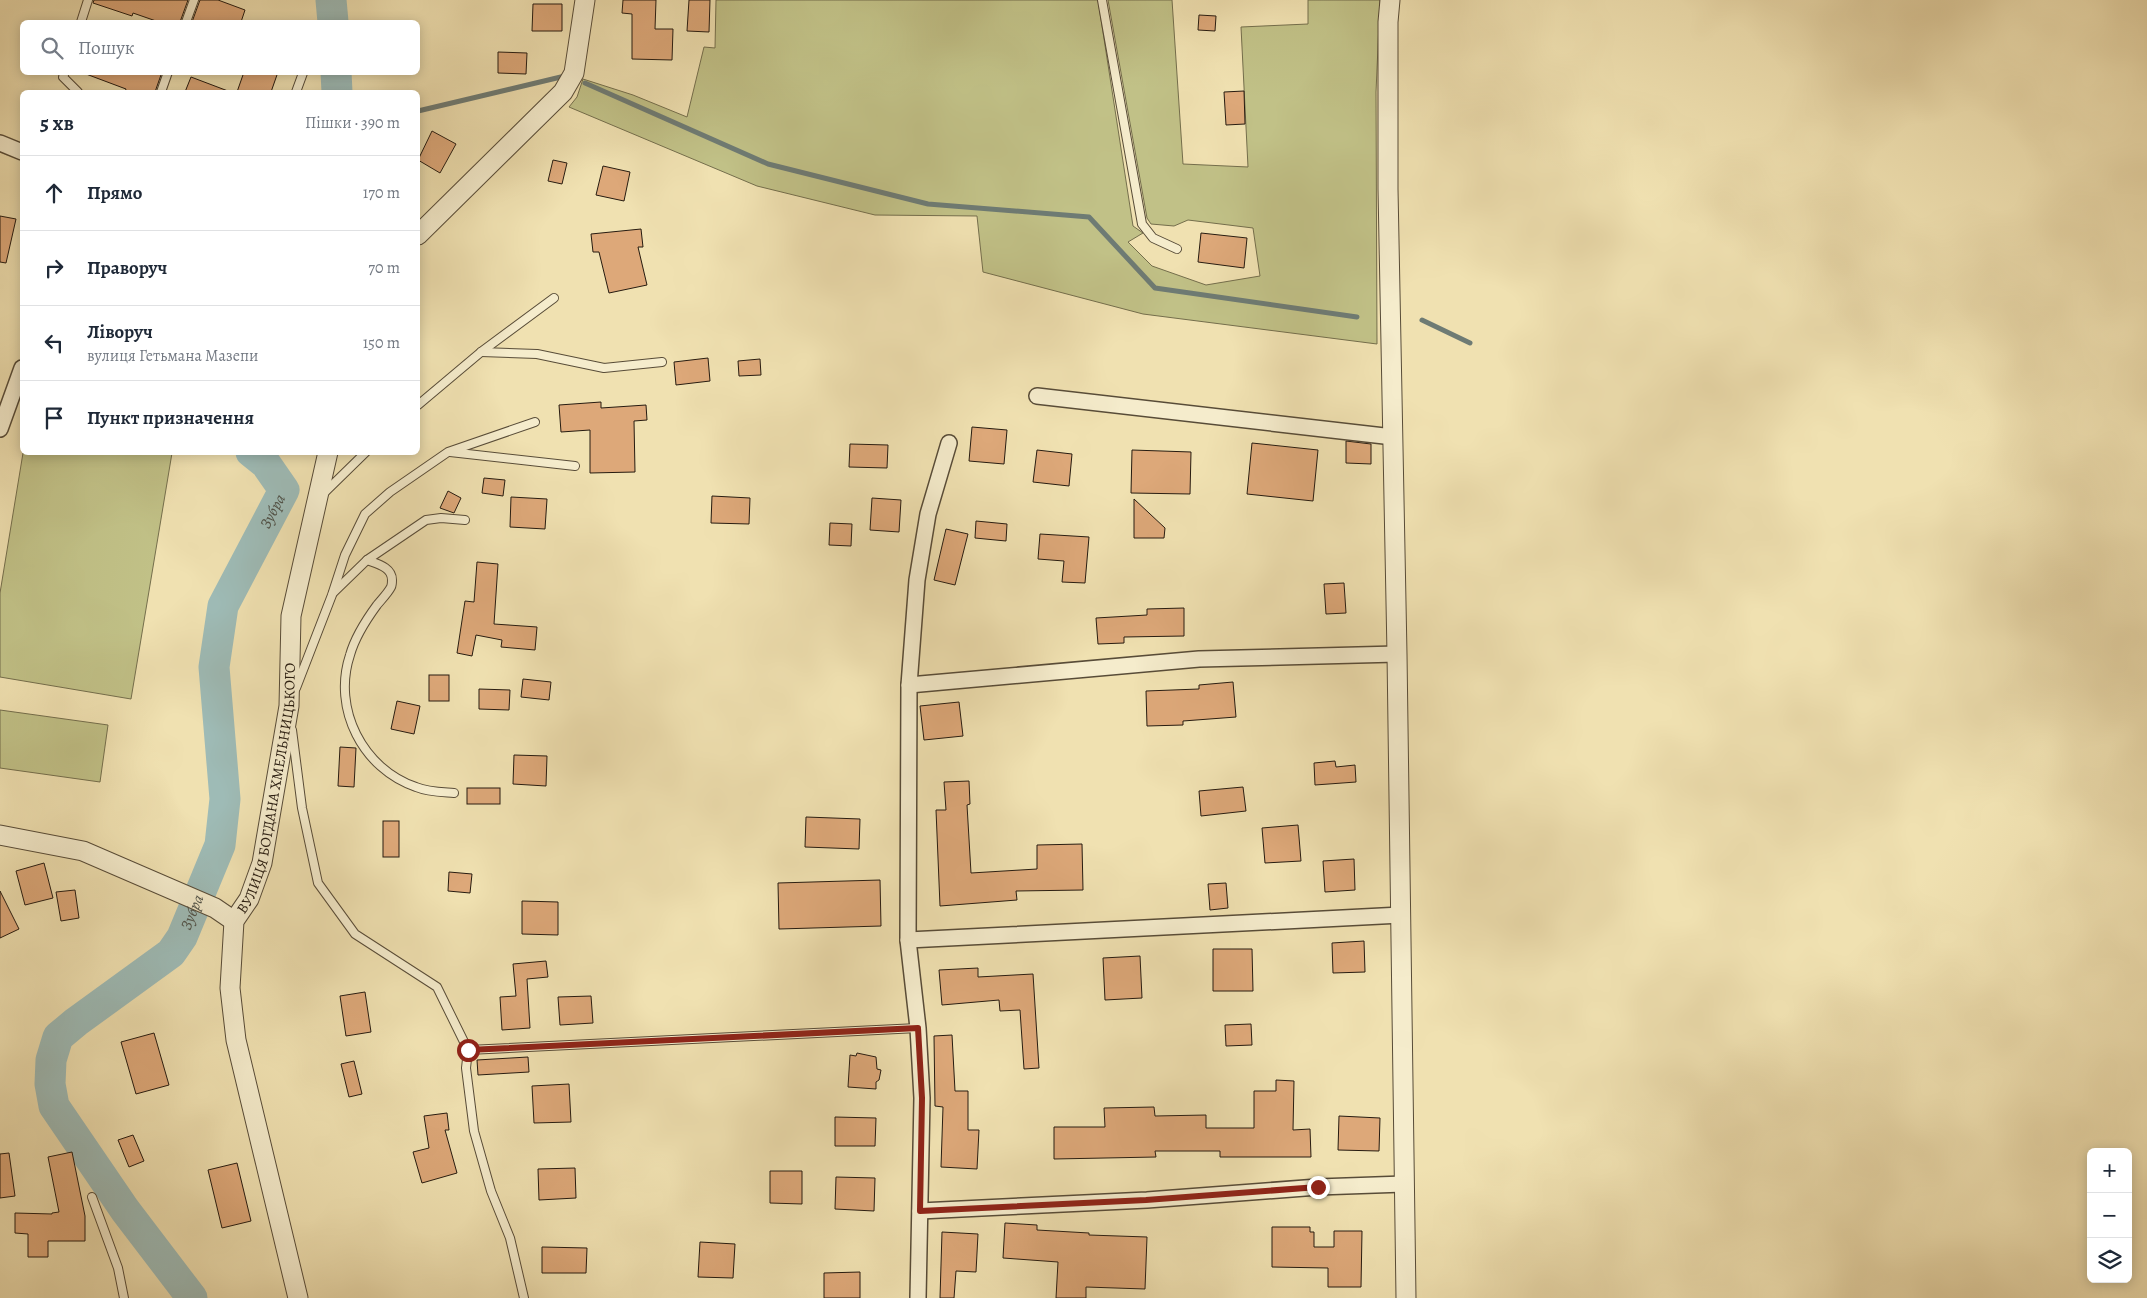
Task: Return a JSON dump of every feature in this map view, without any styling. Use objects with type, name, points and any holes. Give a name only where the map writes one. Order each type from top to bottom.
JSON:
[{"type":"street","points":[[420,233],[563,92],[574,73],[585,0]]},
{"type":"street","points":[[1390,0],[1388,22],[1388,189],[1406,1298]]},
{"type":"street","points":[[0,143],[20,151]]},
{"type":"street","points":[[0,429],[5,401],[20,372]]},
{"type":"street","points":[[1037,396],[1392,437]]},
{"type":"street","points":[[918,1298],[922,1098],[918,1028],[908,940],[909,685],[917,580],[928,514],[949,443]]},
{"type":"street","name":"ВУЛИЦЯ БОГДАНА ХМЕЛЬНИЦЬКОГО","points":[[298,1298],[236,1040],[230,988],[234,921],[249,899],[262,863],[289,706],[292,616],[327,455]]},
{"type":"street","points":[[909,685],[1200,659],[1397,654]]},
{"type":"street","points":[[0,835],[83,851],[215,908],[234,921]]},
{"type":"street","points":[[908,940],[1401,915]]},
{"type":"street","points":[[920,1211],[1146,1200],[1318,1187],[1404,1184]]},
{"type":"lane","points":[[82,20],[88,0]]},
{"type":"lane","points":[[187,20],[194,0]]},
{"type":"lane","points":[[1102,0],[1142,224],[1153,238],[1177,250]]},
{"type":"lane","points":[[64,75],[76,90]]},
{"type":"lane","points":[[162,90],[167,75]]},
{"type":"lane","points":[[297,90],[302,75]]},
{"type":"lane","points":[[420,403],[481,352],[554,298]]},
{"type":"lane","points":[[481,352],[537,354],[604,368],[662,362]]},
{"type":"lane","points":[[524,1298],[510,1238],[491,1191],[474,1131],[466,1068],[468,1050],[437,987],[355,934],[318,883],[302,808],[289,706],[332,595],[344,555],[365,514],[390,492],[448,452],[535,422]]},
{"type":"lane","points":[[448,452],[575,466]]},
{"type":"lane","points":[[317,500],[363,455]]},
{"type":"lane","points":[[332,595],[367,560],[426,520],[441,518],[465,520]]},
{"type":"lane","points":[[367,560],[384,566],[392,578],[391,587],[359,634],[349,655],[345,679],[345,696],[353,728],[360,743],[376,762],[399,780],[426,790],[454,793]]},
{"type":"lane","points":[[468,1050],[918,1028]]},
{"type":"lane","points":[[92,1197],[118,1268],[124,1298]]},
{"type":"green space","points":[[716,0],[1098,0],[1133,226],[1143,233],[1128,242],[1152,266],[1206,285],[1260,276],[1253,228],[1188,220],[1174,226],[1151,224],[1147,218],[1108,0],[1172,0],[1183,164],[1248,167],[1241,27],[1308,24],[1308,0],[1380,0],[1376,92],[1377,344],[1143,314],[983,272],[977,216],[875,215],[757,186],[569,107],[577,97],[583,79],[633,95],[687,117],[704,47],[715,48]]},
{"type":"green space","points":[[23,455],[172,455],[131,699],[0,677],[0,593]]},
{"type":"green space","points":[[0,710],[108,725],[100,782],[0,768]]},
{"type":"building","points":[[94,0],[188,0],[181,20],[153,20],[133,13],[132,16],[93,3]]},
{"type":"building","points":[[200,0],[218,0],[245,10],[242,20],[193,20]]},
{"type":"building","points":[[623,0],[656,0],[655,29],[673,29],[672,60],[632,59],[632,14],[622,13]]},
{"type":"building","points":[[689,0],[710,0],[709,32],[687,31]]},
{"type":"building","points":[[533,4],[562,4],[562,31],[532,31]]},
{"type":"building","points":[[1199,15],[1216,16],[1215,31],[1198,30]]},
{"type":"building","points":[[498,52],[527,53],[526,74],[498,73]]},
{"type":"building","points":[[89,75],[161,75],[156,90],[126,89]]},
{"type":"building","points":[[243,75],[277,75],[272,90],[238,90]]},
{"type":"building","points":[[191,77],[225,90],[186,90]]},
{"type":"building","points":[[1244,91],[1245,124],[1226,125],[1224,92]]},
{"type":"building","points":[[432,131],[456,144],[440,173],[420,161],[420,156]]},
{"type":"building","points":[[553,160],[567,163],[562,184],[548,181]]},
{"type":"building","points":[[603,166],[630,172],[624,201],[596,195]]},
{"type":"building","points":[[0,216],[16,219],[6,263],[0,262]]},
{"type":"building","points":[[641,229],[643,247],[638,247],[647,285],[609,293],[599,252],[593,252],[591,234]]},
{"type":"building","points":[[1201,233],[1247,238],[1244,268],[1198,262]]},
{"type":"building","points":[[708,358],[710,381],[676,385],[674,362]]},
{"type":"building","points":[[760,359],[761,375],[739,376],[738,361]]},
{"type":"building","points":[[601,402],[601,408],[646,405],[647,420],[634,421],[635,472],[590,473],[590,430],[561,432],[559,405]]},
{"type":"building","points":[[972,427],[1007,430],[1004,464],[969,461]]},
{"type":"building","points":[[1346,441],[1371,444],[1371,464],[1346,463]]},
{"type":"building","points":[[1252,443],[1318,450],[1313,501],[1247,494]]},
{"type":"building","points":[[850,444],[888,445],[887,468],[849,467]]},
{"type":"building","points":[[1037,450],[1072,454],[1069,486],[1033,482]]},
{"type":"building","points":[[1132,450],[1191,452],[1190,494],[1131,493]]},
{"type":"building","points":[[484,478],[505,480],[503,496],[482,493]]},
{"type":"building","points":[[448,491],[461,498],[454,513],[440,508]]},
{"type":"building","points":[[712,496],[750,498],[749,524],[711,523]]},
{"type":"building","points":[[511,497],[547,499],[545,529],[510,527]]},
{"type":"building","points":[[872,498],[901,500],[899,532],[870,530]]},
{"type":"building","points":[[1134,499],[1165,528],[1164,538],[1134,538]]},
{"type":"building","points":[[976,521],[1007,524],[1006,541],[975,538]]},
{"type":"building","points":[[830,523],[852,524],[851,546],[829,545]]},
{"type":"building","points":[[946,529],[968,534],[955,585],[934,580]]},
{"type":"building","points":[[1040,534],[1089,537],[1085,583],[1062,582],[1064,561],[1038,559]]},
{"type":"building","points":[[477,562],[498,564],[494,624],[537,627],[535,650],[501,647],[502,640],[476,635],[472,656],[457,653],[465,601],[474,602]]},
{"type":"building","points":[[1344,583],[1346,613],[1326,614],[1324,584]]},
{"type":"building","points":[[1184,608],[1184,636],[1124,637],[1124,643],[1098,644],[1096,618],[1147,615],[1147,609]]},
{"type":"building","points":[[429,675],[449,675],[449,701],[429,701]]},
{"type":"building","points":[[523,679],[551,682],[549,700],[521,697]]},
{"type":"building","points":[[1233,682],[1236,717],[1183,721],[1183,725],[1147,726],[1146,691],[1199,689],[1199,685]]},
{"type":"building","points":[[479,689],[510,690],[509,710],[479,709]]},
{"type":"building","points":[[397,701],[420,706],[414,734],[391,729]]},
{"type":"building","points":[[959,702],[963,736],[924,740],[920,706]]},
{"type":"building","points":[[340,747],[356,748],[354,787],[338,786]]},
{"type":"building","points":[[514,755],[547,756],[546,786],[513,784]]},
{"type":"building","points":[[1335,761],[1336,767],[1355,765],[1356,782],[1315,785],[1314,763]]},
{"type":"building","points":[[969,781],[970,804],[967,805],[971,873],[1037,869],[1037,845],[1082,844],[1083,890],[1016,891],[1017,900],[940,906],[936,810],[946,810],[944,782]]},
{"type":"building","points":[[1243,787],[1246,811],[1201,816],[1199,791]]},
{"type":"building","points":[[467,788],[500,788],[500,804],[467,804]]},
{"type":"building","points":[[806,817],[860,819],[859,849],[805,847]]},
{"type":"building","points":[[383,821],[399,821],[399,857],[383,857]]},
{"type":"building","points":[[1298,825],[1301,861],[1265,863],[1262,828]]},
{"type":"building","points":[[1354,859],[1355,890],[1325,892],[1323,861]]},
{"type":"building","points":[[44,863],[53,898],[25,905],[16,871]]},
{"type":"building","points":[[449,872],[472,874],[470,893],[448,891]]},
{"type":"building","points":[[880,880],[881,926],[779,929],[778,883]]},
{"type":"building","points":[[1226,883],[1228,908],[1210,910],[1208,884]]},
{"type":"building","points":[[75,890],[79,918],[61,921],[56,892]]},
{"type":"building","points":[[0,891],[19,929],[0,938]]},
{"type":"building","points":[[522,901],[558,902],[558,935],[522,934]]},
{"type":"building","points":[[1364,941],[1365,972],[1333,973],[1332,943]]},
{"type":"building","points":[[1213,949],[1252,949],[1253,991],[1213,991]]},
{"type":"building","points":[[1140,956],[1142,998],[1105,1000],[1103,958]]},
{"type":"building","points":[[546,961],[548,977],[527,979],[530,1028],[502,1030],[500,997],[516,996],[513,964]]},
{"type":"building","points":[[978,968],[978,977],[1033,974],[1039,1068],[1024,1069],[1020,1010],[1000,1011],[999,1000],[942,1005],[939,970]]},
{"type":"building","points":[[365,992],[371,1032],[346,1036],[340,996]]},
{"type":"building","points":[[591,996],[593,1023],[560,1025],[558,997]]},
{"type":"building","points":[[1251,1024],[1252,1045],[1226,1046],[1225,1025]]},
{"type":"building","points":[[154,1033],[169,1085],[136,1094],[121,1042]]},
{"type":"building","points":[[952,1035],[955,1091],[968,1091],[968,1130],[979,1130],[977,1169],[941,1167],[943,1107],[935,1106],[934,1036]]},
{"type":"building","points":[[857,1053],[876,1057],[877,1069],[881,1070],[879,1080],[876,1082],[876,1089],[848,1087],[850,1055],[856,1056]]},
{"type":"building","points":[[528,1057],[529,1072],[478,1075],[477,1060]]},
{"type":"building","points":[[354,1061],[362,1094],[349,1097],[341,1064]]},
{"type":"building","points":[[1276,1080],[1294,1081],[1293,1130],[1310,1129],[1311,1157],[1220,1157],[1220,1151],[1155,1151],[1156,1157],[1054,1159],[1054,1127],[1105,1127],[1104,1108],[1154,1107],[1155,1116],[1206,1115],[1206,1128],[1254,1128],[1254,1091],[1276,1091]]},
{"type":"building","points":[[569,1084],[571,1122],[534,1123],[532,1086]]},
{"type":"building","points":[[447,1113],[449,1130],[445,1130],[457,1173],[422,1183],[413,1152],[429,1148],[424,1116]]},
{"type":"building","points":[[1339,1116],[1380,1118],[1379,1151],[1338,1150]]},
{"type":"building","points":[[835,1117],[876,1118],[875,1146],[835,1146]]},
{"type":"building","points":[[133,1135],[144,1161],[129,1167],[118,1140]]},
{"type":"building","points":[[72,1152],[85,1216],[85,1241],[48,1241],[48,1257],[28,1257],[28,1234],[15,1233],[15,1213],[52,1214],[59,1212],[48,1157]]},
{"type":"building","points":[[9,1153],[15,1196],[0,1198],[0,1154]]},
{"type":"building","points":[[237,1163],[251,1221],[222,1228],[208,1170]]},
{"type":"building","points":[[575,1168],[576,1198],[539,1200],[538,1169]]},
{"type":"building","points":[[770,1171],[802,1171],[802,1204],[770,1203]]},
{"type":"building","points":[[836,1177],[875,1178],[874,1211],[835,1209]]},
{"type":"building","points":[[1005,1223],[1037,1225],[1037,1230],[1089,1233],[1089,1235],[1147,1237],[1145,1289],[1086,1287],[1086,1298],[1056,1298],[1058,1262],[1003,1258]]},
{"type":"building","points":[[1272,1227],[1310,1227],[1310,1232],[1314,1232],[1314,1247],[1334,1247],[1334,1231],[1362,1231],[1361,1287],[1328,1287],[1328,1268],[1272,1267]]},
{"type":"building","points":[[942,1232],[978,1234],[976,1272],[956,1271],[954,1298],[940,1298]]},
{"type":"building","points":[[700,1242],[735,1244],[733,1278],[698,1277]]},
{"type":"building","points":[[542,1247],[587,1248],[586,1273],[542,1273]]},
{"type":"building","points":[[860,1272],[860,1298],[824,1298],[824,1273]]},
{"type":"waterway","name":"Зубра","points":[[331,0],[333,20]]},
{"type":"waterway","name":"Зубра","points":[[336,75],[337,90]]},
{"type":"waterway","points":[[420,111],[565,76]]},
{"type":"waterway","points":[[585,83],[768,164],[928,204],[1089,217],[1155,288],[1357,317]]},
{"type":"waterway","points":[[1422,320],[1470,343]]},
{"type":"waterway","name":"Зубра","points":[[192,1298],[125,1210],[54,1106],[50,1084],[51,1060],[58,1037],[171,953],[182,937],[220,845],[225,799],[214,667],[223,606],[284,490],[266,464],[255,455]]},
{"type":"route","points":[[468,1050],[918,1028],[922,1098],[920,1211],[1146,1200],[1318,1187]]}]
